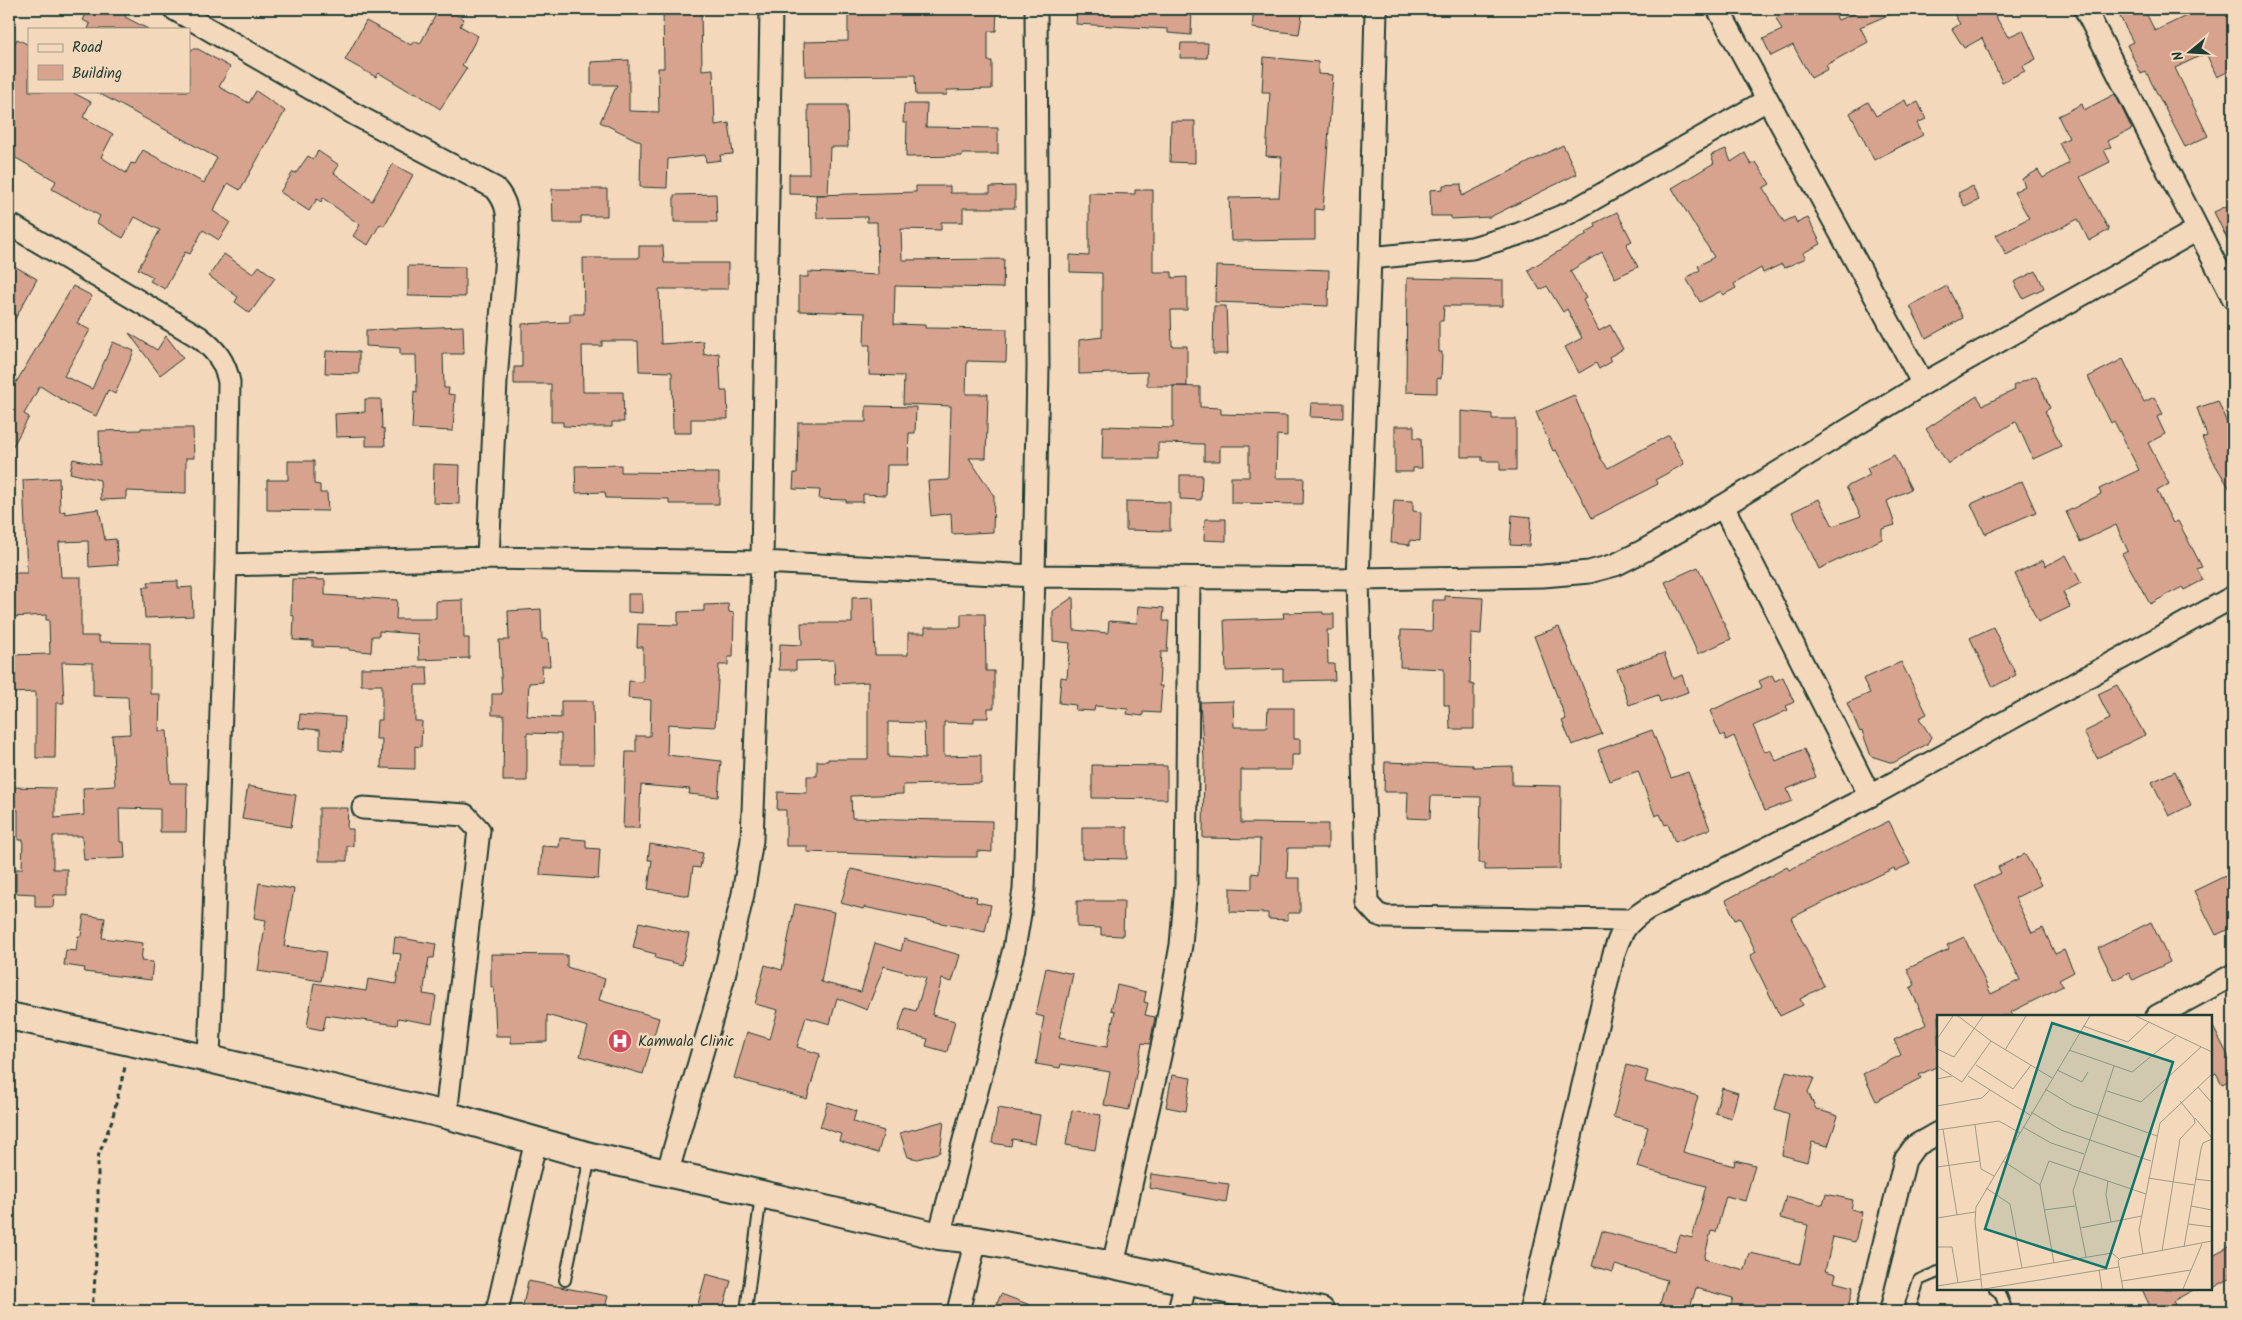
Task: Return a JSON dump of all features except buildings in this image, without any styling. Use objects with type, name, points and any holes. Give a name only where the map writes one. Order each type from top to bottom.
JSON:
[{"type":"street","points":[[174,9],[356,114],[495,188],[504,199],[508,212],[508,230],[496,381],[488,558]]},
{"type":"street","points":[[667,1174],[723,980],[743,894],[752,840],[762,562],[771,9]]},
{"type":"street","points":[[939,1236],[1021,917],[1034,576],[1038,367],[1036,9]]},
{"type":"street","points":[[1376,9],[1370,258],[1358,579],[1367,903],[1377,914],[1385,917],[1630,920]]},
{"type":"street","points":[[1718,9],[1766,100],[1923,384]]},
{"type":"street","points":[[2085,9],[2233,298]]},
{"type":"street","points":[[1370,258],[1472,248],[1519,234],[1569,213],[1766,100]]},
{"type":"street","points":[[9,224],[199,337],[210,346],[226,367],[229,382],[226,565],[209,1059]]},
{"type":"street","points":[[226,565],[488,558],[762,562],[1034,576],[1189,578],[1358,579],[1543,576],[1589,572],[1615,565],[1643,552],[1723,506],[1923,384],[2197,230]]},
{"type":"street","points":[[1723,506],[1870,796]]},
{"type":"street","points":[[1113,1265],[1166,1029],[1181,945],[1186,885],[1189,578]]},
{"type":"street","points":[[1530,1311],[1613,957],[1619,937],[1630,920],[1647,909],[1870,796],[2233,597]]},
{"type":"street","points":[[363,808],[465,815],[479,830],[446,1115]]},
{"type":"street","points":[[2158,1015],[2233,975]]},
{"type":"street","points":[[9,1016],[132,1041],[446,1115],[590,1156],[939,1236],[976,1240],[1113,1265],[1321,1311]]},
{"type":"street","points":[[1867,1311],[1905,1160],[1915,1146],[1937,1134]]},
{"type":"street","points":[[498,1311],[536,1140]]},
{"type":"street","points":[[958,1311],[976,1240]]},
{"type":"street","points":[[1179,1311],[1186,1282]]},
{"type":"lane","points":[[565,1280],[590,1156]]},
{"type":"lane","points":[[746,1311],[761,1194]]},
{"type":"lane","points":[[1909,1311],[1919,1280],[1937,1272]]},
{"type":"lane","points":[[1996,1290],[2000,1293],[2007,1311]]},
{"type":"path","points":[[91,1311],[98,1223],[98,1158],[112,1120],[132,1041]]},
{"type":"place","name":"Kamwala Clinic","points":[[620,1041]]}]
